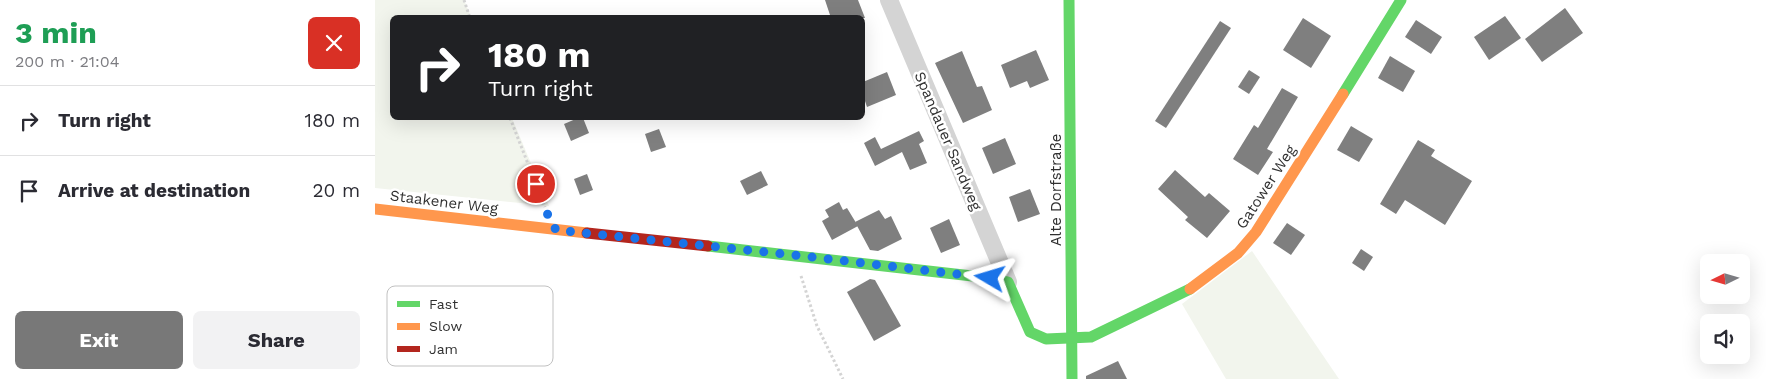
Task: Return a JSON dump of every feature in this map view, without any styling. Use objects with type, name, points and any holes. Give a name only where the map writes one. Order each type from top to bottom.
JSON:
[{"type":"street","name":"Spandauer Sandweg","points":[[889,0],[1007,282]]},
{"type":"street","name":"Alte Dorfstraße","points":[[1069,0],[1072,379]]},
{"type":"street","name":"Gatower Weg","points":[[1072,338],[1091,337],[1189,290],[1238,253],[1257,232],[1401,0]]},
{"type":"street","name":"Staakener Weg","points":[[375,209],[803,256],[990,278],[1007,282]]},
{"type":"street","points":[[1007,282],[1030,332],[1046,339],[1072,338]]},
{"type":"path","points":[[463,0],[469,15]]},
{"type":"path","points":[[511,120],[549,218],[556,230]]},
{"type":"path","points":[[803,256],[801,279],[817,326],[843,379]]},
{"type":"shaded area","points":[[375,0],[464,0],[470,15],[390,15],[390,120],[513,120],[549,206],[375,188]]},
{"type":"shaded area","points":[[1252,251],[1339,379],[1226,379],[1182,304]]},
{"type":"building","points":[[825,0],[858,0],[864,15],[830,15]]},
{"type":"building","points":[[1565,8],[1583,33],[1542,62],[1525,39]]},
{"type":"building","points":[[1505,16],[1521,38],[1489,60],[1474,37]]},
{"type":"building","points":[[1303,18],[1331,36],[1311,68],[1283,50]]},
{"type":"building","points":[[1416,20],[1442,37],[1431,54],[1405,37]]},
{"type":"building","points":[[1220,21],[1231,28],[1166,128],[1155,121]]},
{"type":"building","points":[[1036,50],[1049,80],[1030,88],[1027,81],[1010,88],[1001,65]]},
{"type":"building","points":[[962,51],[977,87],[982,86],[992,110],[963,123],[935,63]]},
{"type":"building","points":[[1390,56],[1415,71],[1403,92],[1378,78]]},
{"type":"building","points":[[1249,70],[1260,77],[1249,94],[1238,87]]},
{"type":"building","points":[[887,72],[896,95],[867,107],[865,101],[865,81]]},
{"type":"building","points":[[1282,88],[1298,97],[1267,149],[1273,152],[1258,175],[1233,159],[1254,125],[1258,128]]},
{"type":"building","points":[[573,120],[584,120],[589,133],[571,141],[564,124]]},
{"type":"building","points":[[1351,126],[1373,139],[1359,162],[1337,150]]},
{"type":"building","points":[[659,129],[666,147],[651,152],[645,134]]},
{"type":"building","points":[[919,131],[924,141],[919,144],[927,163],[910,170],[902,152],[875,166],[864,143],[875,137],[881,149]]},
{"type":"building","points":[[1005,138],[1016,164],[993,174],[982,148]]},
{"type":"building","points":[[1418,140],[1435,150],[1431,156],[1472,181],[1445,225],[1405,200],[1396,214],[1380,204]]},
{"type":"building","points":[[1175,170],[1205,197],[1209,193],[1230,211],[1207,238],[1185,220],[1188,217],[1158,189]]},
{"type":"building","points":[[761,171],[768,185],[747,195],[740,181]]},
{"type":"building","points":[[587,174],[593,190],[580,195],[574,179]]},
{"type":"building","points":[[1030,189],[1040,214],[1018,222],[1009,197]]},
{"type":"building","points":[[839,202],[843,210],[847,208],[858,226],[832,240],[822,221],[829,217],[825,210]]},
{"type":"building","points":[[879,210],[885,219],[891,216],[902,239],[878,251],[870,250],[855,222]]},
{"type":"building","points":[[949,219],[960,245],[941,253],[930,228]]},
{"type":"building","points":[[1287,223],[1305,235],[1291,255],[1273,243]]},
{"type":"building","points":[[1361,249],[1373,257],[1364,271],[1352,263]]},
{"type":"building","points":[[870,279],[875,280],[901,326],[874,341],[847,292]]},
{"type":"building","points":[[1118,361],[1127,379],[1086,379],[1086,376]]},
{"type":"traffic: fast","points":[[1069,0],[1072,379]]},
{"type":"traffic: fast","points":[[1343,94],[1401,0]]},
{"type":"traffic: fast","points":[[708,246],[990,278],[1008,282],[1030,332],[1046,339],[1091,337],[1190,289]]},
{"type":"traffic: slow","points":[[1190,289],[1238,253],[1256,232],[1343,94]]},
{"type":"traffic: slow","points":[[375,209],[587,233]]},
{"type":"traffic: jam","points":[[587,233],[708,246]]},
{"type":"route","points":[[536,184],[549,218],[556,230],[990,278]]}]
